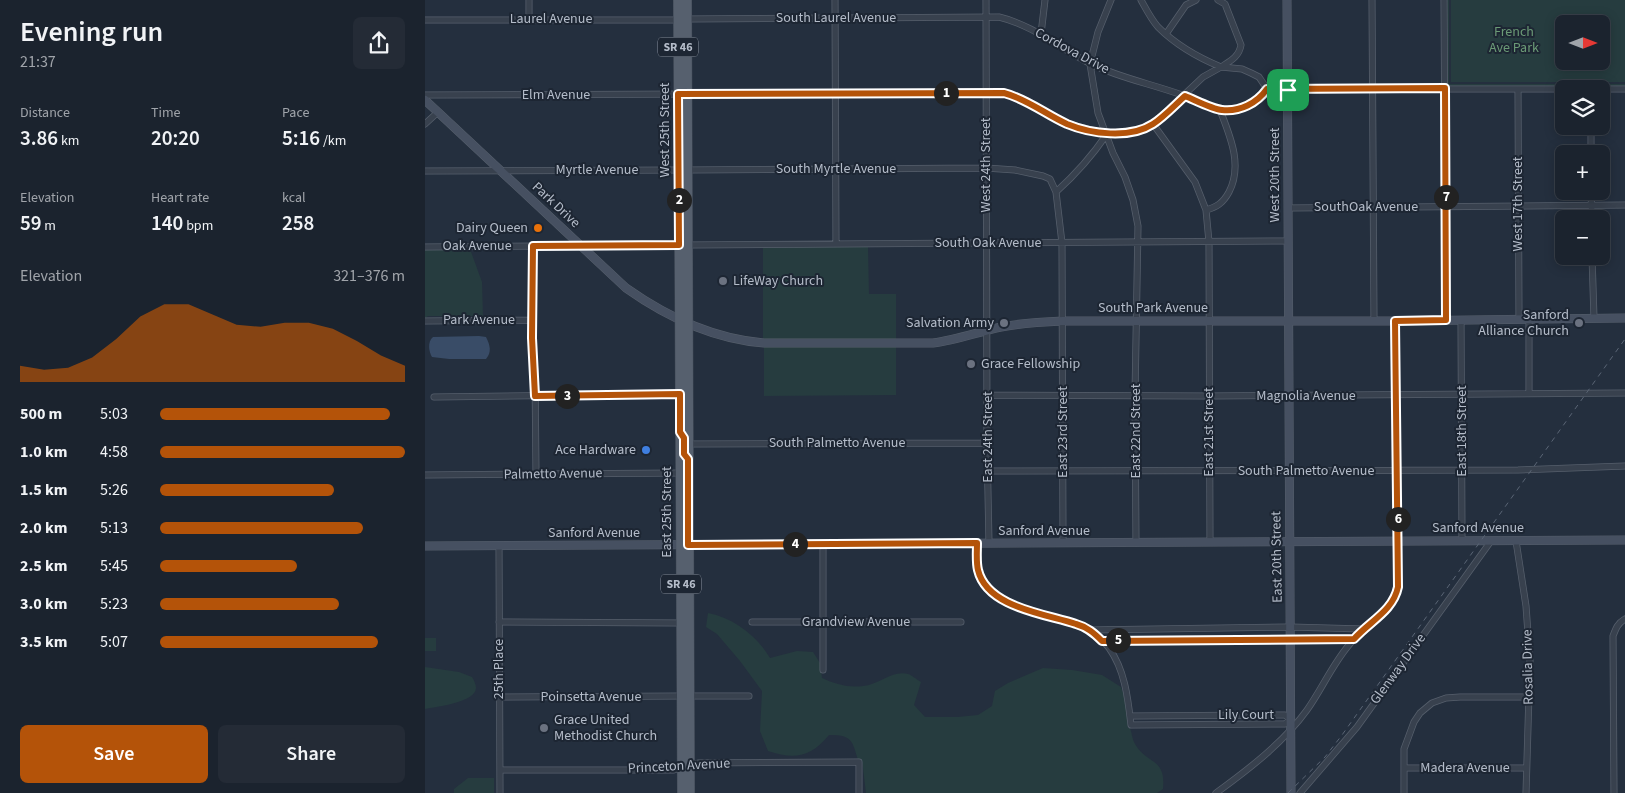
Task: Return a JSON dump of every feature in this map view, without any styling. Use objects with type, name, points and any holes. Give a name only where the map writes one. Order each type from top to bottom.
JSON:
[{"type":"main road","name":"West 25th Street","points":[[678,0],[682,19],[683,322]]},
{"type":"main road","name":"West 25th Street","points":[[682,19],[687,0]]},
{"type":"main road","name":"West 25th Street","points":[[683,170],[687,206],[683,245]]},
{"type":"main road","name":"East 25th Street","points":[[683,322],[680,394],[681,473],[685,545],[686,766],[683,793]]},
{"type":"main road","name":"East 25th Street","points":[[683,322],[688,444],[681,623],[685,696]]},
{"type":"main road","points":[[680,432],[684,438],[684,454],[688,459]]},
{"type":"main road","name":"East 25th Street","points":[[686,766],[690,793]]},
{"type":"street","points":[[529,0],[529,19]]},
{"type":"street","points":[[835,0],[836,244]]},
{"type":"street","name":"West 24th Street","points":[[986,0],[987,330]]},
{"type":"street","points":[[1041,34],[1045,0]]},
{"type":"street","name":"East 22nd Street","points":[[1111,0],[1098,32],[1091,64],[1096,102],[1133,200],[1138,226],[1135,396],[1136,542]]},
{"type":"street","points":[[1141,0],[1157,25],[1166,34],[1193,53],[1221,67],[1251,72],[1259,77],[1267,89]]},
{"type":"street","points":[[1166,34],[1186,5],[1195,0]]},
{"type":"street","points":[[1153,124],[1185,96],[1203,77],[1235,58],[1240,52],[1241,45],[1225,4],[1218,0]]},
{"type":"street","name":"West 20th Street","points":[[1287,0],[1289,321]]},
{"type":"street","points":[[1372,0],[1374,320]]},
{"type":"street","points":[[1444,0],[1446,320]]},
{"type":"street","name":"South Laurel Avenue","points":[[682,19],[986,17]]},
{"type":"street","name":"Cordova Drive","points":[[986,17],[1007,19],[1041,34],[1091,64],[1117,75],[1185,96],[1221,110]]},
{"type":"street","name":"Laurel Avenue","points":[[425,20],[682,19]]},
{"type":"street","points":[[1267,89],[1555,88]]},
{"type":"street","points":[[1206,210],[1220,205],[1229,192],[1235,174],[1234,149],[1221,110],[1237,110],[1248,105],[1261,98],[1267,89]]},
{"type":"street","name":"West 17th Street","points":[[1518,89],[1519,319]]},
{"type":"street","points":[[1610,89],[1625,89]]},
{"type":"street","name":"Elm Avenue","points":[[425,95],[986,92],[1004,93],[1018,97],[1068,124],[1107,134],[1139,132],[1153,124]]},
{"type":"street","name":"Park Drive","points":[[425,100],[626,288],[683,322]]},
{"type":"street","points":[[425,124],[438,112]]},
{"type":"street","name":"East 21st Street","points":[[1153,124],[1195,182],[1206,210],[1209,242],[1209,542]]},
{"type":"street","points":[[1057,192],[1080,170],[1107,134]]},
{"type":"street","name":"South Myrtle Avenue","points":[[683,170],[986,168],[1015,170],[1043,176],[1050,179],[1057,192]]},
{"type":"street","name":"Myrtle Avenue","points":[[425,171],[683,170]]},
{"type":"street","name":"East 23rd Street","points":[[1057,192],[1062,243],[1063,543]]},
{"type":"street","points":[[1591,200],[1591,210]]},
{"type":"street","name":"SouthOak Avenue","points":[[1288,208],[1625,205]]},
{"type":"street","name":"South Oak Avenue","points":[[683,245],[1288,241]]},
{"type":"street","name":"Oak Avenue","points":[[425,247],[683,245]]},
{"type":"street","points":[[533,246],[536,474]]},
{"type":"street","points":[[1592,265],[1594,318]]},
{"type":"street","name":"South Park Avenue","points":[[683,322],[732,339],[763,343],[933,343],[1026,322],[1625,318]]},
{"type":"street","points":[[1529,319],[1529,393]]},
{"type":"street","name":"Park Avenue","points":[[425,321],[533,320]]},
{"type":"street","name":"East 18th Street","points":[[1461,320],[1462,541]]},
{"type":"street","name":"East 20th Street","points":[[1289,321],[1291,793]]},
{"type":"street","points":[[1216,793],[1244,772],[1290,731],[1307,710],[1354,639],[1382,614],[1396,596],[1398,587],[1398,541],[1395,321]]},
{"type":"street","name":"East 24th Street","points":[[987,330],[989,543]]},
{"type":"street","name":"Magnolia Avenue","points":[[988,395],[1289,396],[1625,393]]},
{"type":"street","points":[[434,397],[680,394]]},
{"type":"street","name":"South Palmetto Avenue","points":[[688,444],[987,443]]},
{"type":"street","name":"South Palmetto Avenue","points":[[988,471],[1462,470],[1625,466]]},
{"type":"street","name":"Palmetto Avenue","points":[[425,475],[681,473]]},
{"type":"street","name":"Sanford Avenue","points":[[425,546],[1625,540]]},
{"type":"street","name":"Glenway Drive","points":[[1300,793],[1357,727],[1491,541]]},
{"type":"street","name":"Rosalia Drive","points":[[1516,541],[1527,614],[1530,661],[1526,793]]},
{"type":"street","points":[[977,543],[979,572],[987,586],[995,593],[1015,606],[1077,624],[1090,630],[1109,648],[1119,668],[1127,691],[1130,716]]},
{"type":"street","points":[[823,544],[823,670]]},
{"type":"street","name":"25th Place","points":[[499,546],[499,793]]},
{"type":"street","points":[[1614,793],[1613,636],[1616,628],[1625,619]]},
{"type":"street","points":[[499,622],[681,623]]},
{"type":"street","name":"Grandview Avenue","points":[[752,622],[961,622]]},
{"type":"street","points":[[1090,630],[1290,627],[1363,629]]},
{"type":"street","points":[[1102,641],[1354,639]]},
{"type":"street","name":"Poinsetta Avenue","points":[[499,697],[749,696]]},
{"type":"street","points":[[1404,793],[1404,749],[1414,722],[1432,703],[1446,698],[1460,697],[1530,697]]},
{"type":"street","name":"Lily Court","points":[[1285,715],[1290,719],[1285,724],[1131,725],[1130,716],[1285,715]]},
{"type":"street","name":"Princeton Avenue","points":[[500,770],[674,770],[686,766],[859,762],[859,793]]},
{"type":"street","name":"Madera Avenue","points":[[1404,768],[1526,768]]},
{"type":"green space","points":[[1447,0],[1449,0],[1449,84],[1555,84],[1555,86],[1448,86]]},
{"type":"green space","name":"French Ave Park","points":[[1451,0],[1625,0],[1625,82],[1610,82],[1610,80],[1555,80],[1555,82],[1451,82]]},
{"type":"green space","points":[[1610,84],[1625,84],[1625,86],[1610,86]]},
{"type":"green space","points":[[763,247],[868,247],[869,294],[896,294],[896,341],[763,341]]},
{"type":"green space","points":[[425,249],[470,249],[482,282],[483,316],[428,316],[425,318]]},
{"type":"green space","points":[[764,346],[896,346],[896,395],[764,396]]},
{"type":"green space","points":[[708,613],[727,619],[744,629],[752,635],[770,658],[797,651],[813,652],[820,663],[822,678],[837,684],[863,686],[896,674],[910,675],[921,682],[914,705],[925,717],[978,715],[992,706],[995,691],[1008,683],[1043,668],[1102,675],[1121,687],[1125,698],[1128,728],[1130,728],[1134,742],[1140,751],[1155,762],[1162,771],[1163,789],[1157,793],[866,793],[862,760],[858,760],[852,743],[847,738],[829,735],[816,748],[802,755],[794,756],[768,751],[760,731],[762,691],[717,634],[706,627]]},
{"type":"green space","points":[[425,638],[436,638],[436,651],[425,651]]},
{"type":"green space","points":[[425,667],[459,672],[472,677],[476,687],[474,693],[470,697],[455,703],[425,709]]},
{"type":"green space","points":[[468,778],[494,778],[494,793],[454,793],[454,789]]},
{"type":"water","points":[[433,337],[486,337],[489,343],[490,351],[486,359],[432,357],[429,350],[429,344]]},
{"type":"railway","points":[[1288,793],[1325,757],[1342,735],[1625,339]]},
{"type":"place","name":"Dairy Queen","points":[[538,228]]},
{"type":"place","name":"LifeWay Church","points":[[723,281]]},
{"type":"place","name":"Salvation Army","points":[[1004,323]]},
{"type":"place","name":"Sanford Alliance Church","points":[[1579,323]]},
{"type":"place","name":"Grace Fellowship","points":[[971,364]]},
{"type":"place","name":"Ace Hardware","points":[[646,450]]},
{"type":"place","name":"Grace United Methodist Church","points":[[544,728]]},
{"type":"route","points":[[1445,88],[1446,320],[1395,321],[1398,587],[1391,605],[1354,639],[1102,641],[1090,630],[1077,624],[1030,612],[1015,606],[995,593],[987,586],[979,572],[977,543],[688,545],[688,459],[684,454],[684,438],[680,432],[680,394],[535,396],[532,338],[533,246],[679,245],[678,94],[1004,93],[1018,97],[1068,124],[1107,134],[1139,132],[1153,124],[1185,96],[1221,110],[1237,110],[1261,98],[1267,89],[1288,90],[1445,88]]}]
